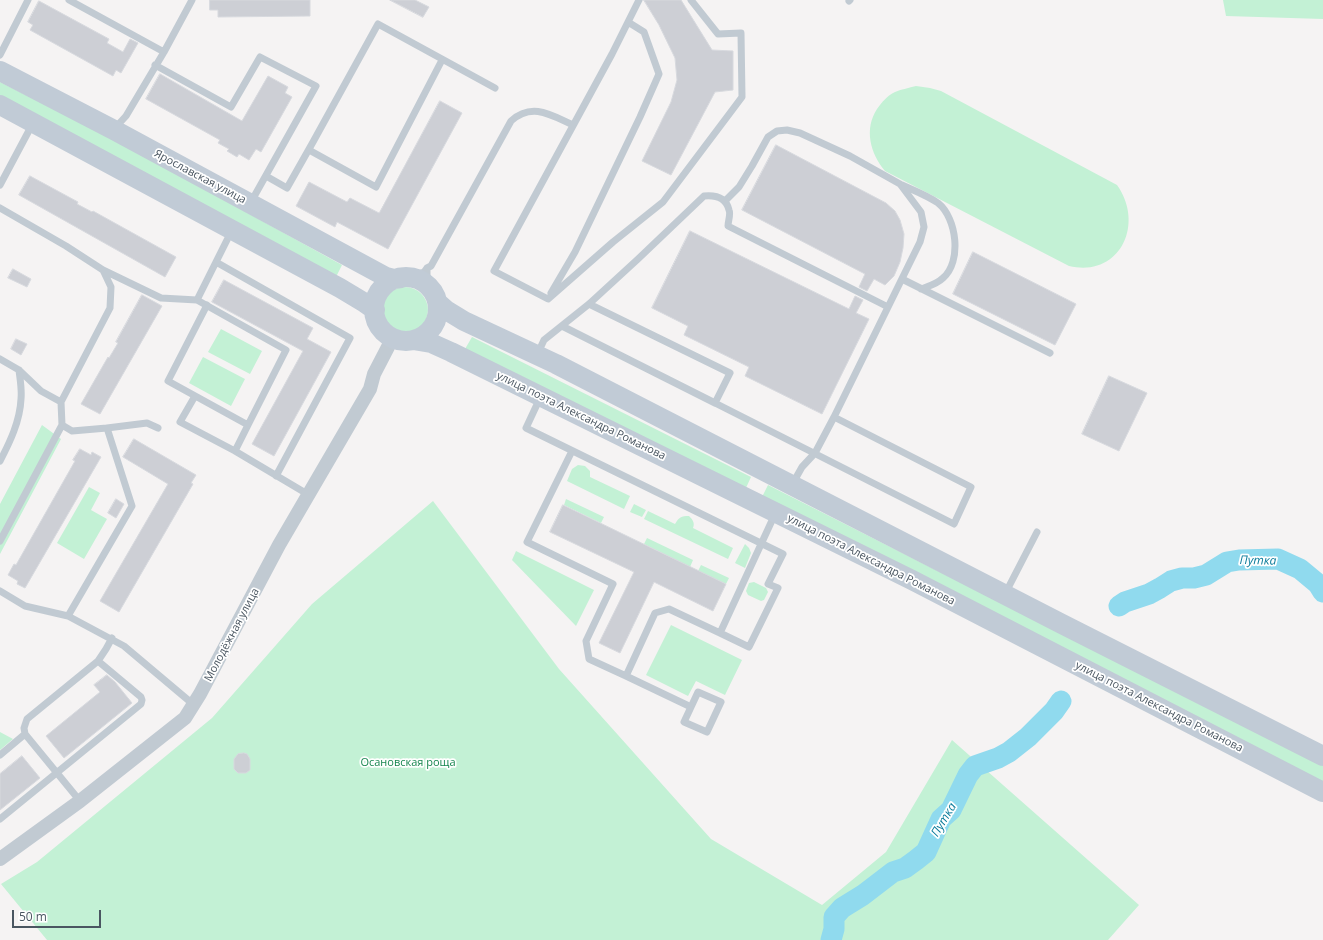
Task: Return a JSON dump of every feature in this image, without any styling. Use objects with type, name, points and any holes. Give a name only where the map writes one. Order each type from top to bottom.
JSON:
[{"type":"main road","name":"Ярославская улица","points":[[0,71],[114,130],[386,277],[394,279],[404,278]]},
{"type":"main road","points":[[0,105],[365,302],[374,310],[379,325],[396,340],[426,334],[431,329],[437,316],[434,296]]},
{"type":"main road","points":[[374,310],[377,298],[384,287],[394,280],[404,278],[421,281],[446,310],[464,321],[537,355],[1323,756]]},
{"type":"main road","name":"улица поэта Александра Романова","points":[[396,340],[431,343],[541,396],[912,580],[1323,792]]},
{"type":"street","name":"Молодёжная улица","points":[[0,859],[80,801],[185,718],[194,705],[276,552],[370,389],[374,374],[396,340]]},
{"type":"lane","points":[[0,55],[28,0]]},
{"type":"lane","points":[[69,0],[164,52]]},
{"type":"lane","points":[[114,130],[124,119],[164,52],[192,0]]},
{"type":"lane","points":[[548,299],[494,270],[639,0]]},
{"type":"lane","points":[[548,299],[613,242],[663,202],[742,97],[741,33],[718,34],[691,0]]},
{"type":"lane","points":[[548,299],[575,252],[659,74],[644,32],[628,22]]},
{"type":"lane","points":[[266,176],[286,188],[309,150],[378,24],[495,88]]},
{"type":"lane","points":[[155,65],[231,107],[260,57],[316,86],[250,204]]},
{"type":"lane","points":[[309,150],[376,187],[442,60]]},
{"type":"lane","points":[[404,278],[424,272],[431,266],[511,121],[522,114],[532,111],[541,111],[573,125]]},
{"type":"lane","points":[[0,185],[33,123]]},
{"type":"lane","points":[[725,201],[739,187],[768,137],[776,131],[787,130],[800,133],[850,156],[938,203],[945,211],[953,233],[956,252],[954,261],[944,278],[937,283],[921,289]]},
{"type":"lane","points":[[792,485],[802,467],[815,453],[834,417],[920,242],[924,226],[921,212],[900,184]]},
{"type":"lane","points":[[537,355],[544,340],[589,304],[704,196],[715,195],[725,201],[730,211],[728,226],[888,307]]},
{"type":"lane","points":[[0,208],[104,270],[161,298],[197,300],[286,350],[235,451]]},
{"type":"lane","points":[[197,300],[232,230]]},
{"type":"lane","points":[[216,262],[350,338],[276,476]]},
{"type":"lane","points":[[427,268],[427,281],[434,296]]},
{"type":"lane","points":[[0,541],[62,425],[61,402],[110,308],[111,286],[104,270]]},
{"type":"lane","points":[[902,279],[1050,353]]},
{"type":"lane","points":[[589,304],[730,373],[715,403]]},
{"type":"lane","points":[[207,305],[168,381],[248,425]]},
{"type":"lane","points":[[562,326],[954,524],[971,487],[834,417]]},
{"type":"lane","points":[[0,359],[19,370],[41,391],[61,402]]},
{"type":"lane","points":[[0,461],[9,445],[16,424],[21,399],[19,370]]},
{"type":"lane","points":[[195,396],[180,422],[235,451],[309,495]]},
{"type":"lane","points":[[541,396],[526,428],[783,554],[768,584],[778,588],[749,647],[670,609],[655,613],[626,676]]},
{"type":"lane","points":[[62,425],[72,431],[147,423],[158,428]]},
{"type":"lane","points":[[68,616],[132,506],[107,428]]},
{"type":"lane","points":[[572,450],[527,542],[613,584],[586,641],[589,659],[691,706]]},
{"type":"lane","points":[[720,633],[776,512]]},
{"type":"lane","points":[[1005,595],[1037,532]]},
{"type":"lane","points":[[0,591],[25,606],[68,616],[112,638],[124,646],[194,705]]},
{"type":"lane","points":[[80,801],[26,734],[24,728],[27,719],[98,661],[112,638]]},
{"type":"lane","points":[[0,819],[141,704],[142,700],[140,697],[98,661]]},
{"type":"lane","points":[[698,692],[721,702],[707,732],[684,722],[691,706],[698,692]]},
{"type":"lane","points":[[0,755],[26,734]]},
{"type":"green space","points":[[1223,0],[1323,0],[1323,19],[1226,16]]},
{"type":"green space","points":[[0,82],[128,147],[342,265],[335,279],[0,100]]},
{"type":"green space","points":[[916,86],[941,91],[1117,185],[1125,200],[1128,216],[1128,231],[1123,245],[1114,256],[1102,264],[1087,268],[1069,266],[885,171],[872,149],[870,141],[873,117],[879,106],[890,95]]},
{"type":"green space","points":[[400,287],[410,287],[422,293],[427,301],[427,319],[422,327],[414,332],[400,333],[392,330],[385,323],[382,315],[382,305],[385,297],[392,290]]},
{"type":"green space","points":[[221,329],[262,351],[250,374],[208,352]]},
{"type":"green space","points":[[472,337],[751,477],[745,490],[465,349]]},
{"type":"green space","points":[[203,357],[245,379],[231,406],[189,383]]},
{"type":"green space","points":[[42,425],[61,439],[0,554],[0,504]]},
{"type":"green space","points":[[578,465],[585,466],[590,471],[590,477],[630,496],[624,509],[567,481],[572,469]]},
{"type":"green space","points":[[768,485],[1323,766],[1323,782],[761,499]]},
{"type":"green space","points":[[89,487],[100,493],[91,510],[107,519],[84,559],[57,543]]},
{"type":"green space","points":[[566,499],[604,517],[601,523],[564,505]]},
{"type":"green space","name":"Осановская роща","points":[[433,501],[559,669],[711,839],[822,905],[886,852],[952,740],[1139,905],[1108,940],[47,940],[1,884],[37,862],[212,718],[312,604]]},
{"type":"green space","points":[[634,504],[646,510],[642,517],[630,512]]},
{"type":"green space","points":[[648,511],[675,524],[680,517],[689,516],[694,525],[693,528],[733,548],[728,559],[644,519]]},
{"type":"green space","points":[[647,538],[693,560],[690,567],[644,544]]},
{"type":"green space","points":[[745,544],[751,553],[745,568],[735,563]]},
{"type":"green space","points":[[516,551],[594,590],[576,626],[512,560]]},
{"type":"green space","points":[[701,565],[729,578],[726,584],[698,571]]},
{"type":"green space","points":[[754,582],[766,588],[768,592],[764,600],[761,601],[748,595],[746,591],[749,583]]},
{"type":"green space","points":[[671,625],[742,660],[725,695],[696,681],[688,696],[646,675]]},
{"type":"green space","points":[[0,732],[13,739],[0,750]]},
{"type":"building","points":[[210,0],[310,0],[310,16],[218,17],[218,10],[210,10]]},
{"type":"building","points":[[390,0],[415,0],[429,7],[423,17]]},
{"type":"building","points":[[644,0],[681,0],[712,50],[733,51],[733,90],[715,92],[671,175],[642,161],[671,102],[677,80],[675,58],[659,25]]},
{"type":"building","points":[[39,1],[109,39],[107,43],[123,52],[130,39],[138,43],[121,73],[116,70],[113,76],[30,30],[33,25],[28,22]]},
{"type":"building","points":[[160,74],[242,121],[268,76],[288,87],[285,93],[292,97],[261,152],[256,149],[249,160],[239,154],[237,157],[227,151],[229,149],[218,143],[220,140],[146,99]]},
{"type":"building","points":[[440,101],[462,113],[388,249],[337,222],[335,227],[296,206],[309,182],[347,202],[350,198],[379,213]]},
{"type":"building","points":[[776,145],[886,203],[895,211],[900,220],[904,234],[903,248],[900,262],[894,276],[885,285],[874,279],[867,291],[859,287],[865,274],[742,210]]},
{"type":"building","points":[[30,176],[78,202],[77,204],[92,212],[93,211],[176,257],[165,277],[19,195]]},
{"type":"building","points":[[690,231],[849,309],[855,296],[863,300],[856,313],[869,319],[822,414],[745,376],[749,367],[684,335],[688,326],[652,308]]},
{"type":"building","points":[[973,252],[1076,304],[1055,345],[953,294]]},
{"type":"building","points":[[13,269],[31,279],[27,287],[8,278]]},
{"type":"building","points":[[224,280],[313,328],[307,339],[331,352],[274,456],[252,444],[303,351],[212,302]]},
{"type":"building","points":[[142,295],[162,306],[100,414],[81,404],[108,357],[109,358],[118,343],[116,342]]},
{"type":"building","points":[[16,339],[27,344],[21,355],[11,349]]},
{"type":"building","points":[[1109,376],[1147,393],[1119,451],[1082,434]]},
{"type":"building","points":[[134,439],[196,475],[191,483],[193,484],[119,612],[100,601],[168,484],[123,457]]},
{"type":"building","points":[[80,449],[91,455],[92,452],[101,457],[25,588],[17,584],[18,581],[8,575],[14,564],[16,565],[75,461],[73,460]]},
{"type":"building","points":[[116,499],[124,504],[116,518],[108,513]]},
{"type":"building","points":[[563,505],[726,584],[713,611],[654,582],[620,653],[599,643],[634,572],[550,532]]},
{"type":"building","points":[[107,675],[115,682],[132,703],[64,758],[46,736],[100,692],[94,685]]},
{"type":"building","points":[[238,754],[247,754],[250,759],[250,770],[246,773],[238,773],[234,769],[234,759]]},
{"type":"building","points":[[22,756],[40,778],[0,810],[0,774]]},
{"type":"waterway","name":"Путка","points":[[1119,606],[1125,602],[1149,594],[1171,581],[1206,575],[1227,562],[1239,560],[1278,559],[1300,569],[1318,584],[1323,592]]},
{"type":"waterway","name":"Путка","points":[[831,940],[834,929],[834,917],[842,908],[863,895],[893,872],[905,868],[926,852],[941,819],[951,810],[968,775],[975,766],[998,758],[1009,752],[1028,737],[1054,711],[1061,701]]}]
